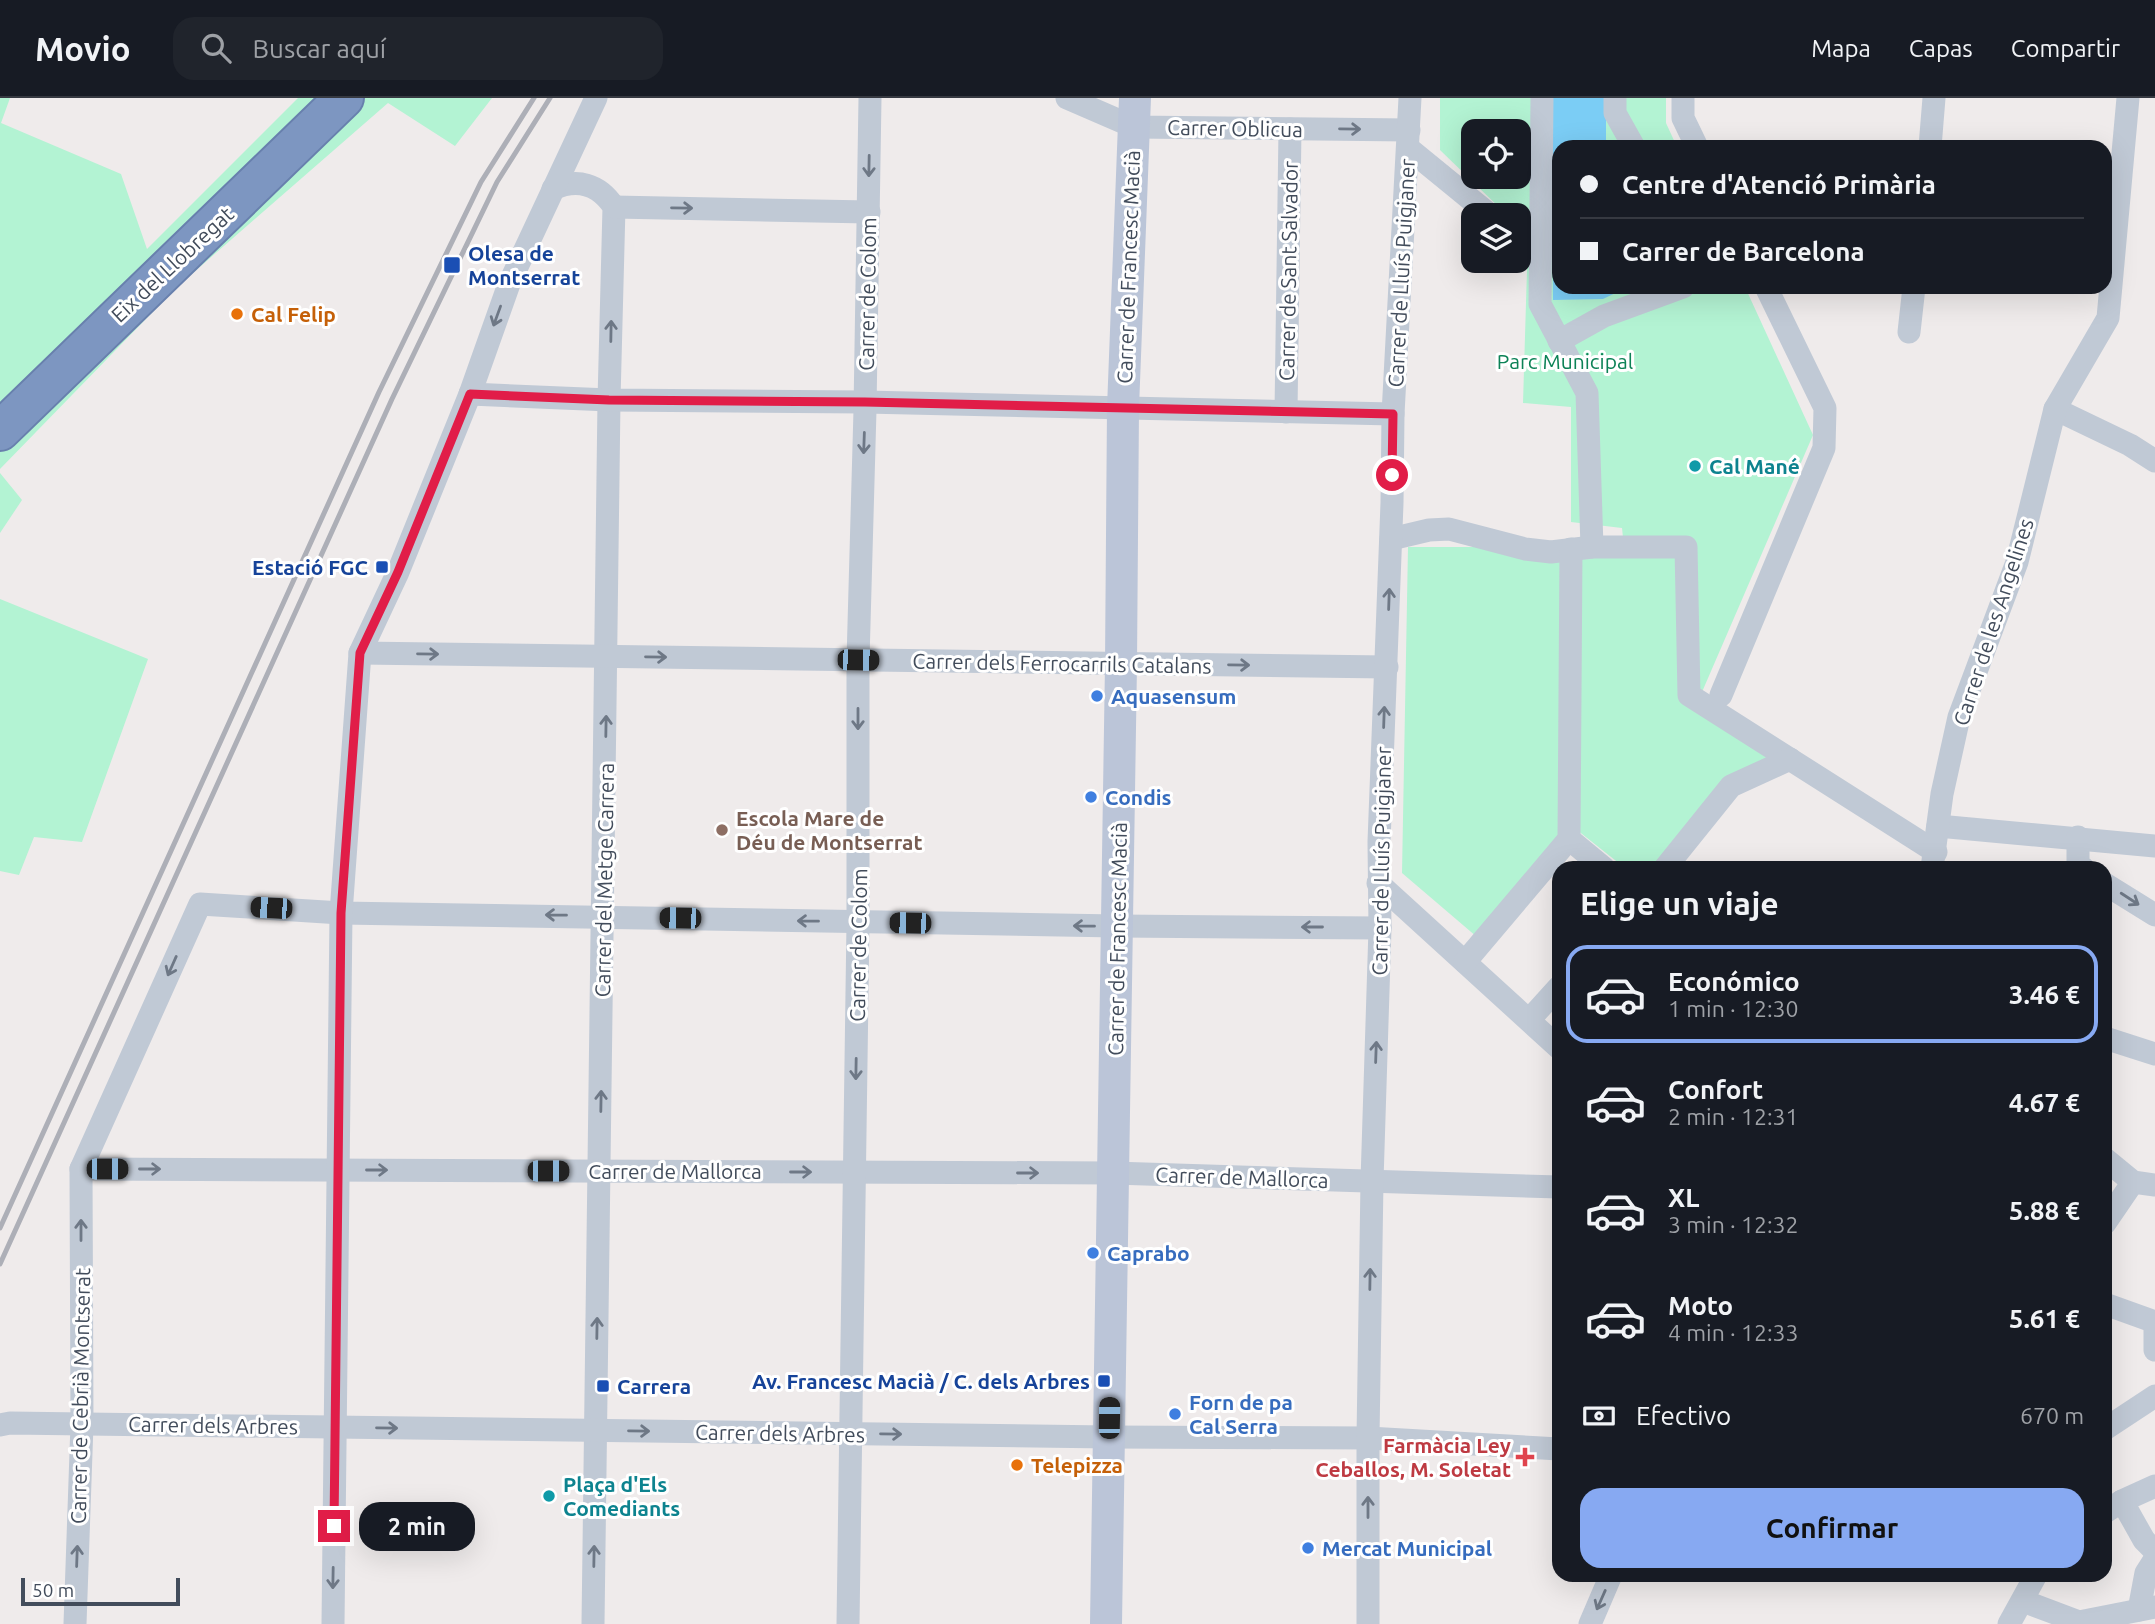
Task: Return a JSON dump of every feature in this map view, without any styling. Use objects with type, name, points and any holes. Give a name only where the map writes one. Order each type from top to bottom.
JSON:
[{"type":"highway","name":"Eix del Llobregat","points":[[0,431],[344,98]]},
{"type":"street","points":[[333,1624],[341,913],[360,653],[398,572],[470,394],[509,284],[596,98]]},
{"type":"street","name":"Carrer de Colom","points":[[848,1624],[858,922],[858,660],[870,98]]},
{"type":"street","name":"Carrer Oblicua","points":[[1068,98],[1134,113],[1409,139]]},
{"type":"street","name":"Carrer de Lluís Puigjaner","points":[[1368,1624],[1372,1181],[1380,928],[1378,883],[1393,414],[1410,98]]},
{"type":"street","points":[[1465,962],[1569,839],[1587,393],[1540,304],[1542,98]]},
{"type":"street","points":[[1615,98],[1615,113],[1630,140]]},
{"type":"street","points":[[1684,98],[1683,118],[1694,140]]},
{"type":"street","points":[[1931,140],[1934,98]]},
{"type":"street","name":"Carrer de les Angelines","points":[[2112,274],[2128,98]]},
{"type":"street","name":"Carrer de Francesc Macià","points":[[1106,1624],[1121,664],[1122,408],[1134,113]]},
{"type":"street","name":"Carrer de Sant Salvador","points":[[1286,412],[1290,129]]},
{"type":"street","points":[[1409,139],[1477,203]]},
{"type":"street","points":[[553,189],[567,183],[594,187],[606,195],[614,207],[869,212]]},
{"type":"street","name":"Carrer del Metge Carrera","points":[[593,1624],[609,400],[614,207]]},
{"type":"street","points":[[1531,249],[1540,256]]},
{"type":"street","points":[[1559,341],[1604,316],[1664,294]]},
{"type":"street","points":[[1721,695],[1824,448],[1825,408],[1769,294]]},
{"type":"street","points":[[1909,332],[1913,294]]},
{"type":"street","name":"Carrer de les Angelines","points":[[1934,860],[1959,718],[2017,562],[2055,409],[2108,318],[2110,294]]},
{"type":"street","points":[[470,394],[609,400],[865,402],[1393,414]]},
{"type":"street","points":[[2055,409],[2130,445],[2155,461]]},
{"type":"street","points":[[1391,539],[1429,530],[1449,529],[1525,549],[1551,551],[1686,547],[1689,695],[1790,759],[1934,860]]},
{"type":"street","name":"Carrer dels Ferrocarrils Catalans","points":[[360,653],[1387,667]]},
{"type":"street","points":[[1671,861],[1731,786],[1790,759]]},
{"type":"street","points":[[1938,826],[2155,846]]},
{"type":"street","points":[[2078,837],[2079,861]]},
{"type":"street","points":[[1569,839],[1596,861]]},
{"type":"street","points":[[1378,883],[1552,1041]]},
{"type":"street","points":[[2112,888],[2155,915]]},
{"type":"street","points":[[81,1169],[200,904],[341,913],[1380,928]]},
{"type":"street","points":[[1529,1020],[1552,995]]},
{"type":"street","points":[[2112,1040],[2155,1054]]},
{"type":"street","points":[[2112,1163],[2144,1183],[2112,1216]]},
{"type":"street","name":"Carrer de Mallorca","points":[[81,1169],[1113,1173],[1552,1187]]},
{"type":"street","name":"Carrer de Cebrià Montserat","points":[[75,1624],[82,1424],[81,1169]]},
{"type":"street","points":[[2112,1307],[2155,1322],[2155,1350]]},
{"type":"street","points":[[2112,1424],[2155,1396]]},
{"type":"street","name":"Carrer dels Arbres","points":[[0,1425],[1368,1438],[1552,1449]]},
{"type":"street","points":[[2112,1506],[2155,1486]]},
{"type":"street","points":[[2112,1507],[2155,1551]]},
{"type":"street","points":[[2023,1601],[2079,1623],[2147,1608],[2146,1573],[2155,1559]]},
{"type":"street","points":[[1590,1624],[1608,1582]]},
{"type":"street","points":[[2009,1624],[2032,1582]]},
{"type":"green space","points":[[0,98],[10,98],[1,123],[121,174],[147,249],[298,98],[492,98],[455,146],[388,103],[178,286],[0,469]]},
{"type":"green space","name":"Parc Municipal","points":[[1440,98],[1666,98],[1666,123],[1674,140],[1552,140],[1552,294],[1748,294],[1813,435],[1702,692],[1793,751],[1735,781],[1662,861],[1616,861],[1577,830],[1484,943],[1402,873],[1408,547],[1624,547],[1622,528],[1571,522],[1571,407],[1523,403],[1527,273],[1531,273],[1531,203],[1495,203],[1480,189],[1531,189],[1531,119],[1461,119],[1461,170],[1440,150]]},
{"type":"green space","points":[[0,473],[22,500],[0,533]]},
{"type":"green space","points":[[0,599],[148,659],[82,842],[34,837],[19,875],[0,871]]},
{"type":"water","points":[[1552,98],[1606,98],[1606,140],[1552,140]]},
{"type":"water","points":[[1553,294],[1613,294],[1603,299],[1553,300]]},
{"type":"railway","points":[[0,1228],[379,392],[481,182],[534,98]]},
{"type":"railway","points":[[0,1264],[392,399],[497,182],[550,98]]},
{"type":"place","name":"Olesa de Montserrat","points":[[452,265]]},
{"type":"place","name":"Cal Felip","points":[[237,314]]},
{"type":"place","name":"Cal Mané","points":[[1695,466]]},
{"type":"place","name":"Estació FGC","points":[[382,567]]},
{"type":"place","name":"Aquasensum","points":[[1097,696]]},
{"type":"place","name":"Condis","points":[[1091,797]]},
{"type":"place","name":"Escola Mare de Déu de Montserrat","points":[[722,830]]},
{"type":"place","name":"Caprabo","points":[[1093,1253]]},
{"type":"place","name":"Av. Francesc Macià / C. dels Arbres","points":[[1104,1381]]},
{"type":"place","name":"Carrera","points":[[603,1386]]},
{"type":"place","name":"Forn de pa Cal Serra","points":[[1175,1414]]},
{"type":"place","name":"Farmàcia Ley Ceballos, M. Soletat","points":[[1525,1457]]},
{"type":"place","name":"Telepizza","points":[[1017,1465]]},
{"type":"place","name":"Plaça d'Els Comediants","points":[[549,1496]]},
{"type":"place","name":"Mercat Municipal","points":[[1308,1548]]},
{"type":"route","points":[[334,1526],[341,913],[360,653],[398,572],[470,394],[609,400],[865,402],[1393,414],[1392,475]]}]
